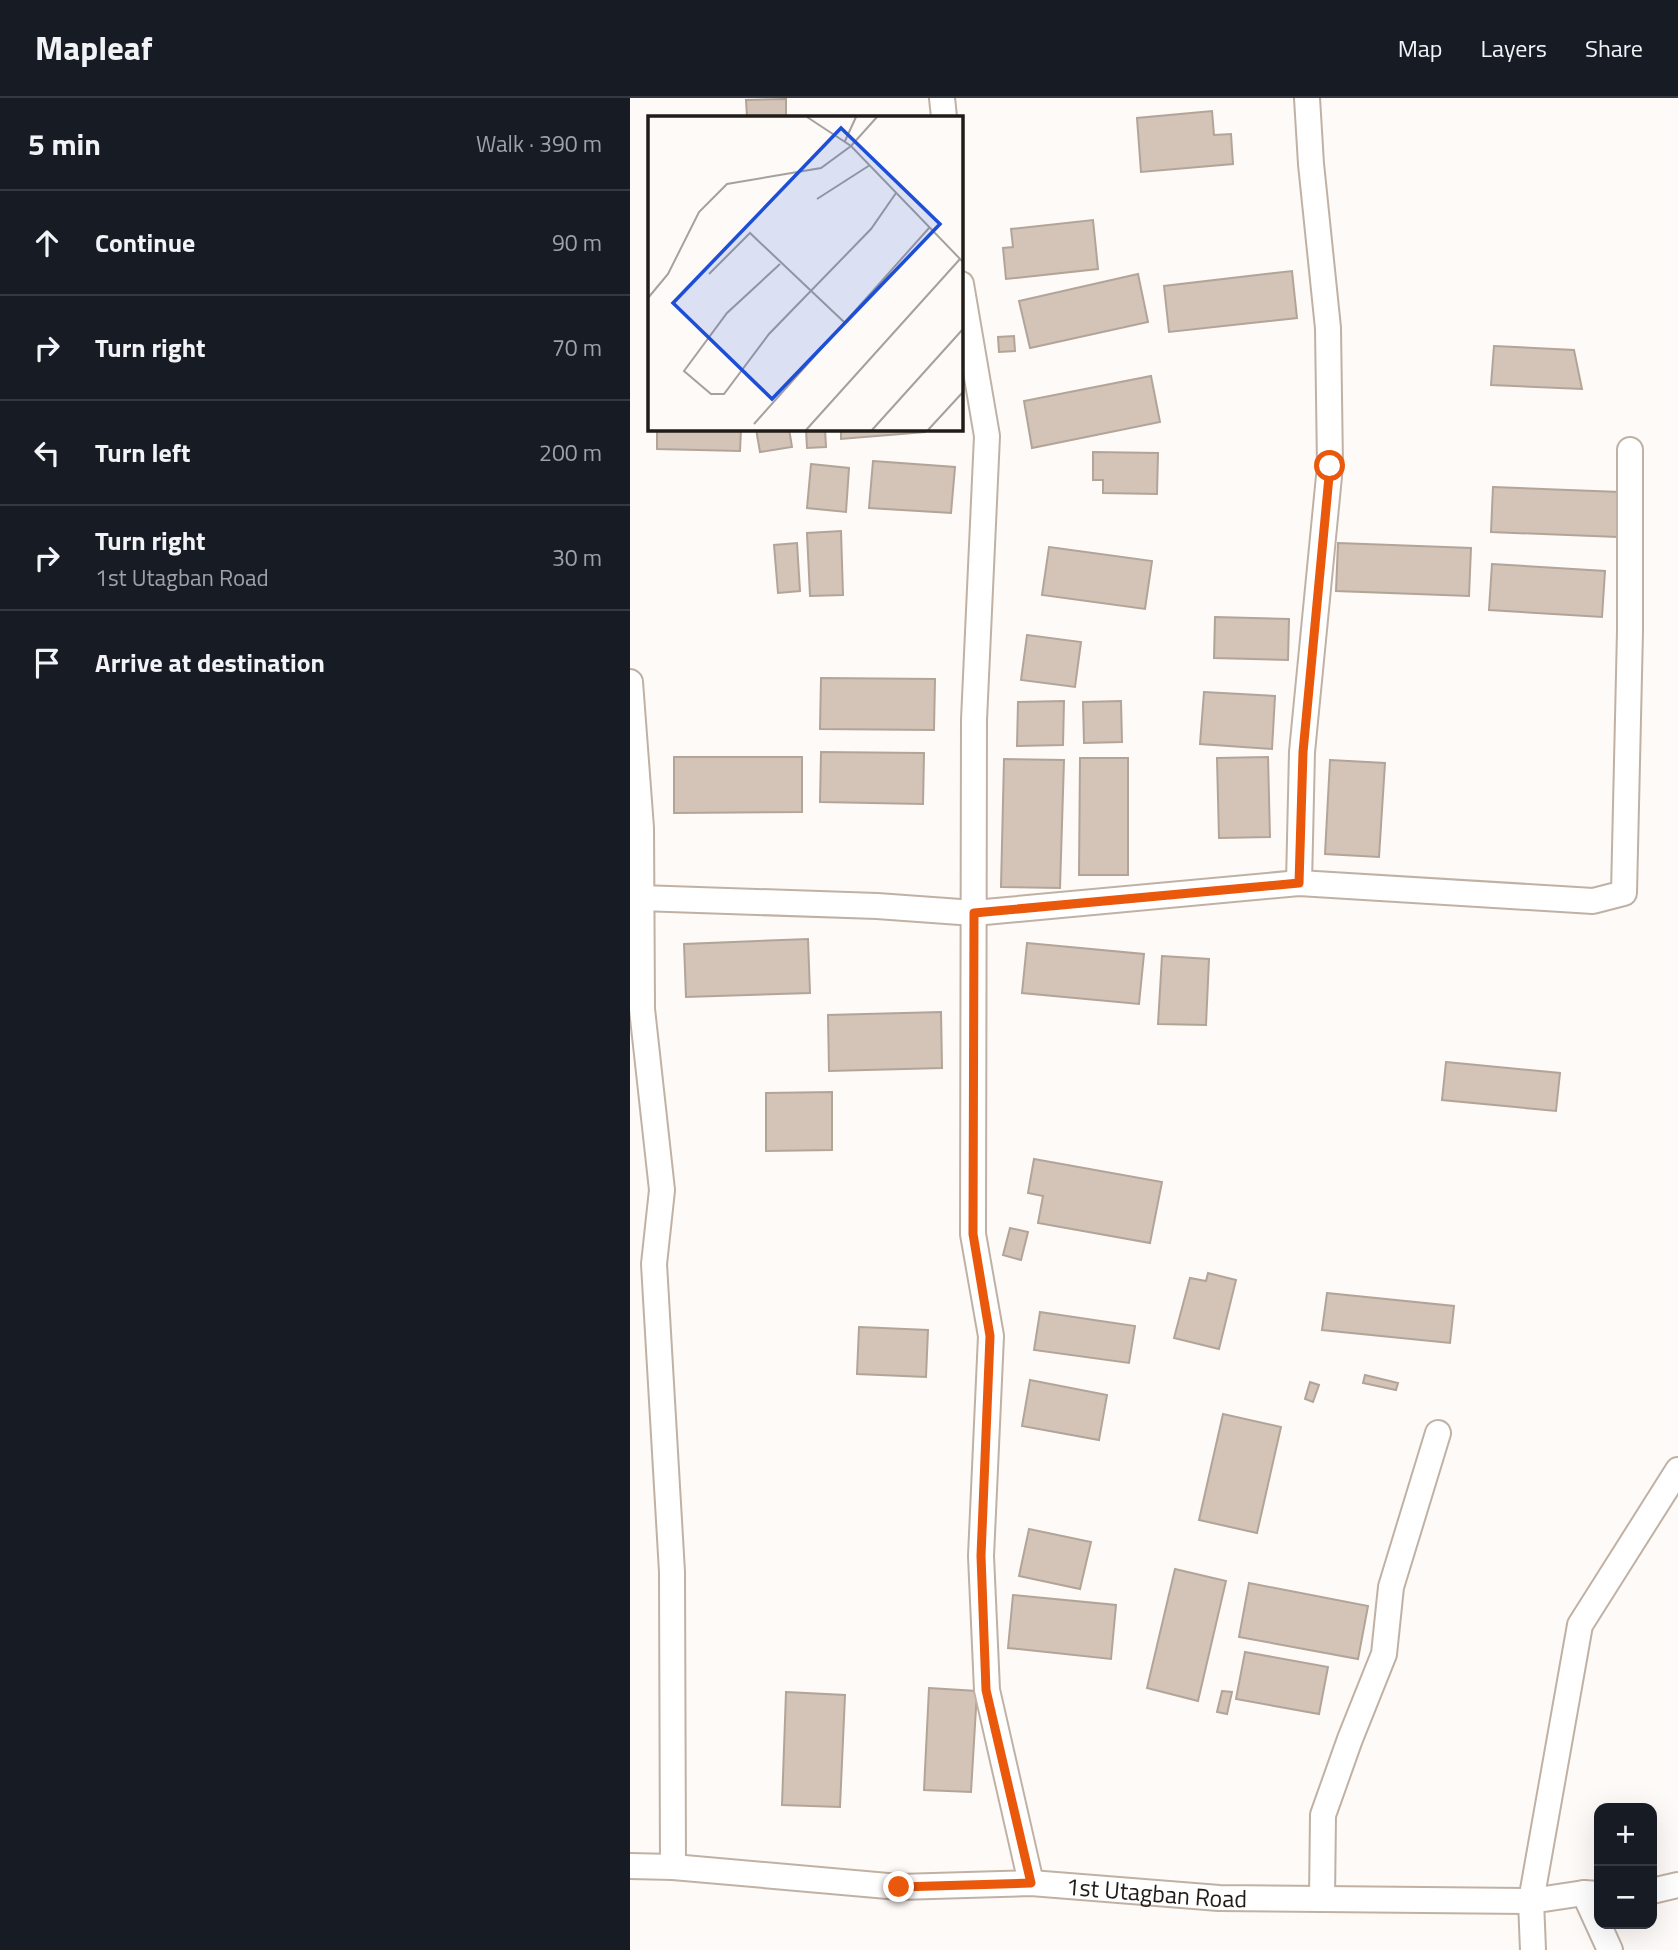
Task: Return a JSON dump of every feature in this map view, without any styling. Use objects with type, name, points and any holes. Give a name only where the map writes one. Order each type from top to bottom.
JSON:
[{"type":"street","points":[[942,98],[944,116]]},
{"type":"street","points":[[1299,883],[1303,752],[1330,466],[1328,328],[1307,98]]},
{"type":"street","points":[[962,290],[987,436],[974,720],[973,1234],[990,1336],[981,1556],[986,1690],[1031,1883]]},
{"type":"street","points":[[640,898],[877,906],[974,913],[1299,883],[1593,901],[1624,893],[1630,631],[1630,450]]},
{"type":"street","points":[[630,682],[641,828],[642,1009],[662,1190],[654,1264],[673,1572],[673,1867]]},
{"type":"street","points":[[1322,1899],[1323,1815],[1384,1654],[1391,1587],[1438,1433]]},
{"type":"street","points":[[1533,1950],[1531,1901],[1580,1625],[1678,1471]]},
{"type":"street","name":"1st Utagban Road","points":[[630,1866],[673,1867],[899,1887],[1031,1883],[1219,1898],[1531,1901],[1592,1893]]},
{"type":"street","points":[[1657,1890],[1678,1885]]},
{"type":"street","points":[[1592,1893],[1610,1950]]},
{"type":"building","points":[[786,99],[786,116],[747,116],[746,100]]},
{"type":"building","points":[[1212,111],[1214,135],[1231,134],[1233,164],[1141,172],[1137,118]]},
{"type":"building","points":[[1093,220],[1098,269],[1006,279],[1003,248],[1013,247],[1011,229]]},
{"type":"building","points":[[1292,271],[1297,318],[1169,332],[1164,286]]},
{"type":"building","points":[[1138,274],[1148,322],[1030,348],[1019,301]]},
{"type":"building","points":[[1014,336],[1015,351],[999,352],[998,337]]},
{"type":"building","points":[[1494,346],[1574,350],[1582,389],[1491,385]]},
{"type":"building","points":[[1151,376],[1160,422],[1032,448],[1024,401]]},
{"type":"building","points":[[657,430],[741,430],[740,451],[657,449]]},
{"type":"building","points":[[756,430],[789,430],[792,447],[760,452]]},
{"type":"building","points":[[806,430],[825,430],[826,447],[807,448]]},
{"type":"building","points":[[841,430],[925,430],[925,432],[841,439]]},
{"type":"building","points":[[1093,452],[1158,453],[1157,494],[1103,493],[1103,480],[1093,480]]},
{"type":"building","points":[[873,461],[955,467],[951,513],[869,508]]},
{"type":"building","points":[[811,464],[849,468],[846,512],[807,508]]},
{"type":"building","points":[[1493,487],[1619,492],[1617,537],[1491,532]]},
{"type":"building","points":[[841,531],[843,595],[810,596],[807,533]]},
{"type":"building","points":[[797,543],[800,591],[778,593],[774,545]]},
{"type":"building","points":[[1338,543],[1471,548],[1469,596],[1336,591]]},
{"type":"building","points":[[1049,547],[1152,561],[1145,609],[1042,595]]},
{"type":"building","points":[[1492,564],[1605,571],[1602,617],[1489,610]]},
{"type":"building","points":[[1215,617],[1289,619],[1288,660],[1214,658]]},
{"type":"building","points":[[1027,635],[1081,642],[1075,687],[1021,680]]},
{"type":"building","points":[[821,678],[935,679],[934,730],[820,729]]},
{"type":"building","points":[[1204,692],[1275,696],[1272,749],[1200,744]]},
{"type":"building","points":[[1064,701],[1063,745],[1017,746],[1018,702]]},
{"type":"building","points":[[1121,701],[1122,742],[1084,743],[1083,702]]},
{"type":"building","points":[[821,752],[924,753],[923,804],[820,802]]},
{"type":"building","points":[[674,757],[802,757],[802,812],[674,813]]},
{"type":"building","points":[[1268,757],[1270,837],[1219,838],[1217,758]]},
{"type":"building","points":[[1080,758],[1128,758],[1128,875],[1079,875]]},
{"type":"building","points":[[1004,759],[1064,760],[1060,888],[1001,887]]},
{"type":"building","points":[[1330,760],[1385,763],[1379,857],[1325,854]]},
{"type":"building","points":[[808,939],[810,993],[686,997],[684,944]]},
{"type":"building","points":[[1027,943],[1144,954],[1139,1004],[1022,993]]},
{"type":"building","points":[[1162,956],[1209,959],[1206,1025],[1158,1024]]},
{"type":"building","points":[[941,1012],[942,1068],[829,1071],[828,1015]]},
{"type":"building","points":[[1446,1062],[1560,1073],[1556,1111],[1442,1100]]},
{"type":"building","points":[[832,1092],[832,1150],[766,1151],[766,1093]]},
{"type":"building","points":[[1034,1159],[1162,1182],[1150,1243],[1038,1223],[1043,1196],[1028,1193]]},
{"type":"building","points":[[1010,1228],[1028,1232],[1021,1260],[1003,1255]]},
{"type":"building","points":[[1208,1273],[1236,1280],[1219,1349],[1174,1338],[1190,1278],[1206,1281]]},
{"type":"building","points":[[1327,1293],[1454,1306],[1450,1343],[1322,1330]]},
{"type":"building","points":[[1040,1312],[1135,1326],[1129,1363],[1034,1350]]},
{"type":"building","points":[[859,1327],[928,1330],[926,1377],[857,1374]]},
{"type":"building","points":[[1365,1375],[1398,1383],[1396,1390],[1363,1383]]},
{"type":"building","points":[[1030,1380],[1107,1395],[1099,1440],[1022,1426]]},
{"type":"building","points":[[1310,1382],[1319,1385],[1313,1402],[1305,1399]]},
{"type":"building","points":[[1223,1414],[1281,1427],[1257,1533],[1199,1520]]},
{"type":"building","points":[[1029,1529],[1091,1542],[1080,1589],[1019,1576]]},
{"type":"building","points":[[1175,1569],[1226,1581],[1198,1701],[1147,1688]]},
{"type":"building","points":[[1249,1583],[1368,1606],[1358,1659],[1239,1637]]},
{"type":"building","points":[[1013,1595],[1116,1605],[1111,1659],[1008,1648]]},
{"type":"building","points":[[1245,1652],[1328,1667],[1319,1714],[1236,1699]]},
{"type":"building","points":[[929,1688],[977,1691],[971,1792],[924,1790]]},
{"type":"building","points":[[1222,1691],[1232,1692],[1227,1714],[1217,1712]]},
{"type":"building","points":[[786,1692],[845,1695],[840,1807],[782,1805]]},
{"type":"route","points":[[899,1887],[1031,1883],[986,1690],[981,1556],[990,1336],[973,1234],[974,913],[1299,883],[1303,752],[1330,466]]}]
